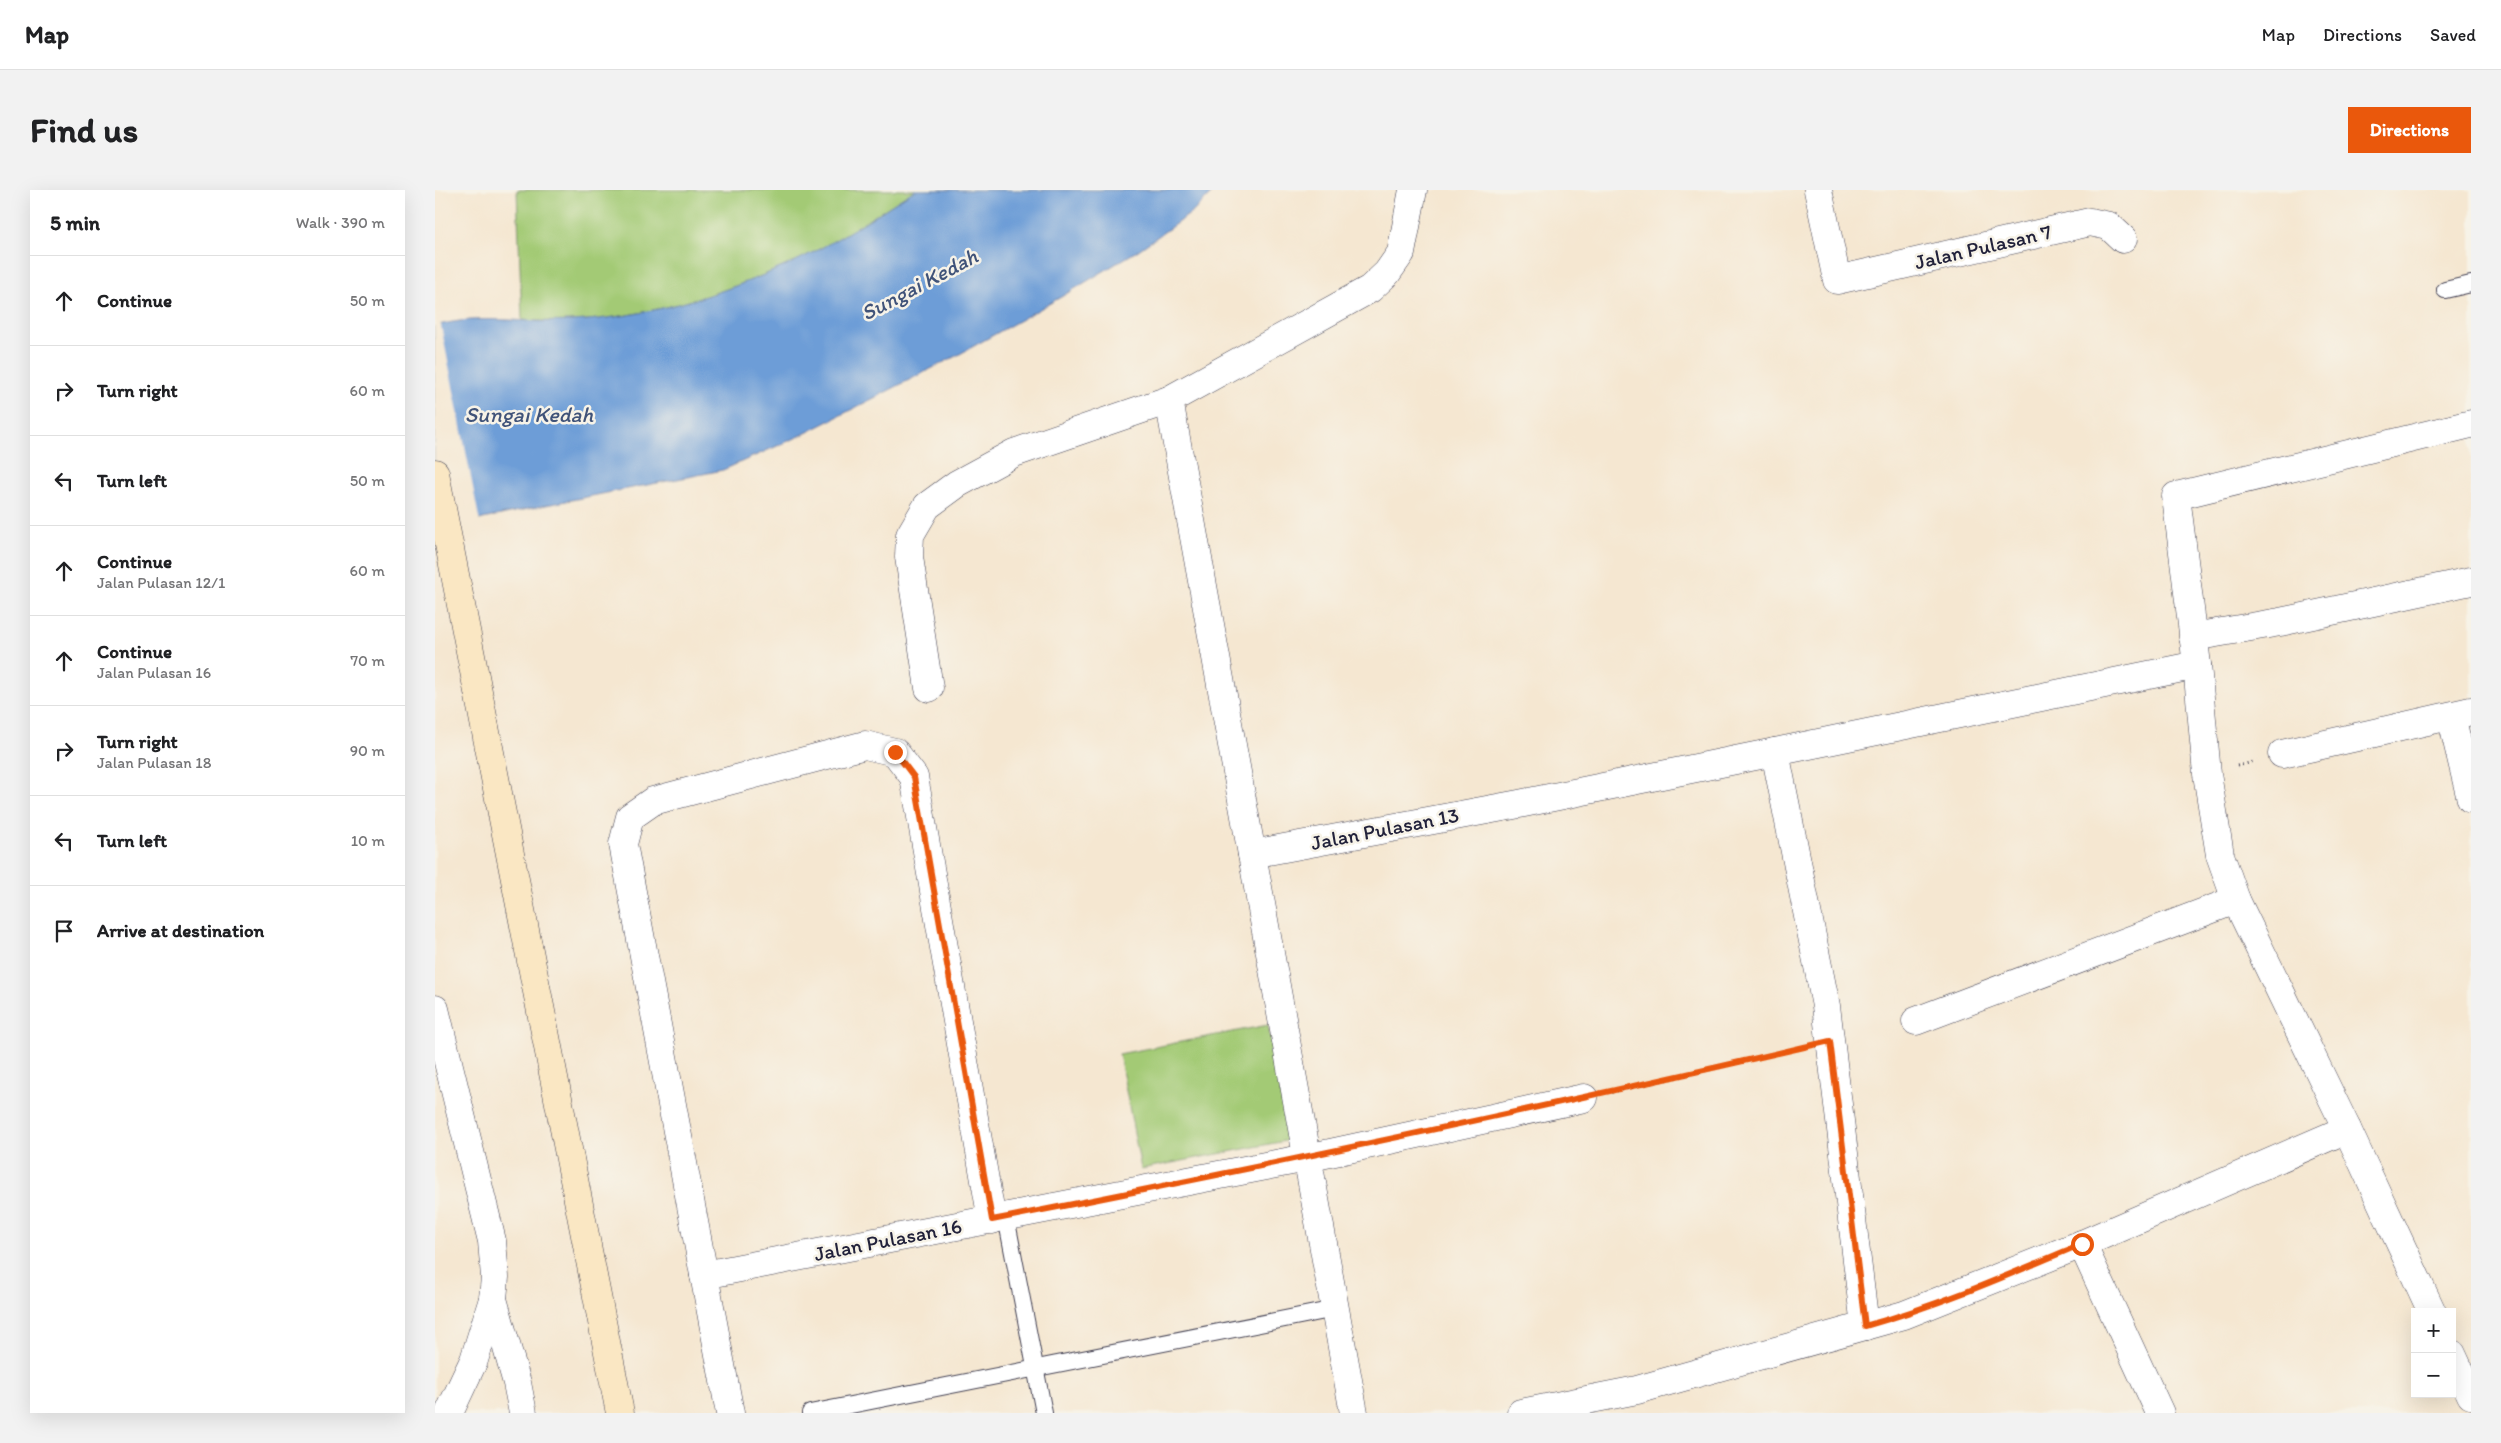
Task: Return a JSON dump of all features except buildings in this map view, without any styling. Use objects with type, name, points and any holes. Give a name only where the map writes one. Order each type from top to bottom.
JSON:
[{"type":"main road","points":[[435,473],[523,912],[620,1413]]},
{"type":"street","points":[[929,688],[909,557],[910,535],[927,506],[957,484],[1014,453],[1169,400],[1370,289],[1387,273],[1401,253],[1413,190]]},
{"type":"street","name":"Jalan Pulasan 7","points":[[1818,190],[1837,280],[2090,222],[2109,226],[2123,239]]},
{"type":"street","points":[[1169,400],[1354,1413]]},
{"type":"street","points":[[2430,1308],[2347,1128],[2236,900],[2220,855],[2210,795],[2197,665],[2176,496],[2471,424]]},
{"type":"street","points":[[2193,637],[2280,622],[2471,581]]},
{"type":"street","name":"Jalan Pulasan 13","points":[[1252,854],[1519,804],[2197,665]]},
{"type":"street","points":[[2282,754],[2461,713],[2471,799]]},
{"type":"street","points":[[730,1413],[623,844],[630,817],[653,801],[865,745],[895,752],[914,777],[999,1219]]},
{"type":"street","points":[[1775,752],[1826,1006],[1865,1326]]},
{"type":"street","points":[[1916,1021],[2236,900]]},
{"type":"street","points":[[435,1009],[492,1241],[495,1277],[493,1299],[474,1360],[449,1413]]},
{"type":"street","name":"Jalan Pulasan 16","points":[[704,1275],[1307,1158],[1584,1098]]},
{"type":"street","points":[[1521,1413],[1637,1390],[1904,1315],[2082,1244],[2347,1128]]},
{"type":"street","points":[[2082,1244],[2160,1413]]},
{"type":"street","points":[[493,1299],[517,1383],[523,1413]]},
{"type":"street","points":[[2456,1363],[2471,1395]]},
{"type":"lane","points":[[2445,290],[2471,284]]},
{"type":"lane","points":[[999,1219],[1044,1413]]},
{"type":"lane","points":[[810,1413],[1335,1309]]},
{"type":"path","points":[[1584,1098],[1830,1041]]},
{"type":"green space","points":[[517,190],[915,190],[853,230],[820,248],[787,265],[735,286],[654,310],[599,319],[559,321],[522,320]]},
{"type":"green space","points":[[1268,1025],[1290,1140],[1141,1169],[1119,1054]]},
{"type":"water","name":"Sungai Kedah","points":[[915,190],[1215,190],[1194,211],[1137,251],[1061,297],[958,355],[800,436],[723,470],[483,519],[435,534],[435,326],[452,322],[486,319],[554,322],[599,319],[654,310],[682,303],[762,276],[804,257],[853,230]]},
{"type":"pier","points":[[440,321],[480,523],[435,537],[435,323]]},
{"type":"route","points":[[895,752],[914,777],[992,1220],[1307,1158],[1584,1098],[1830,1041],[1865,1326],[1904,1315],[1980,1287],[2082,1244]]}]
